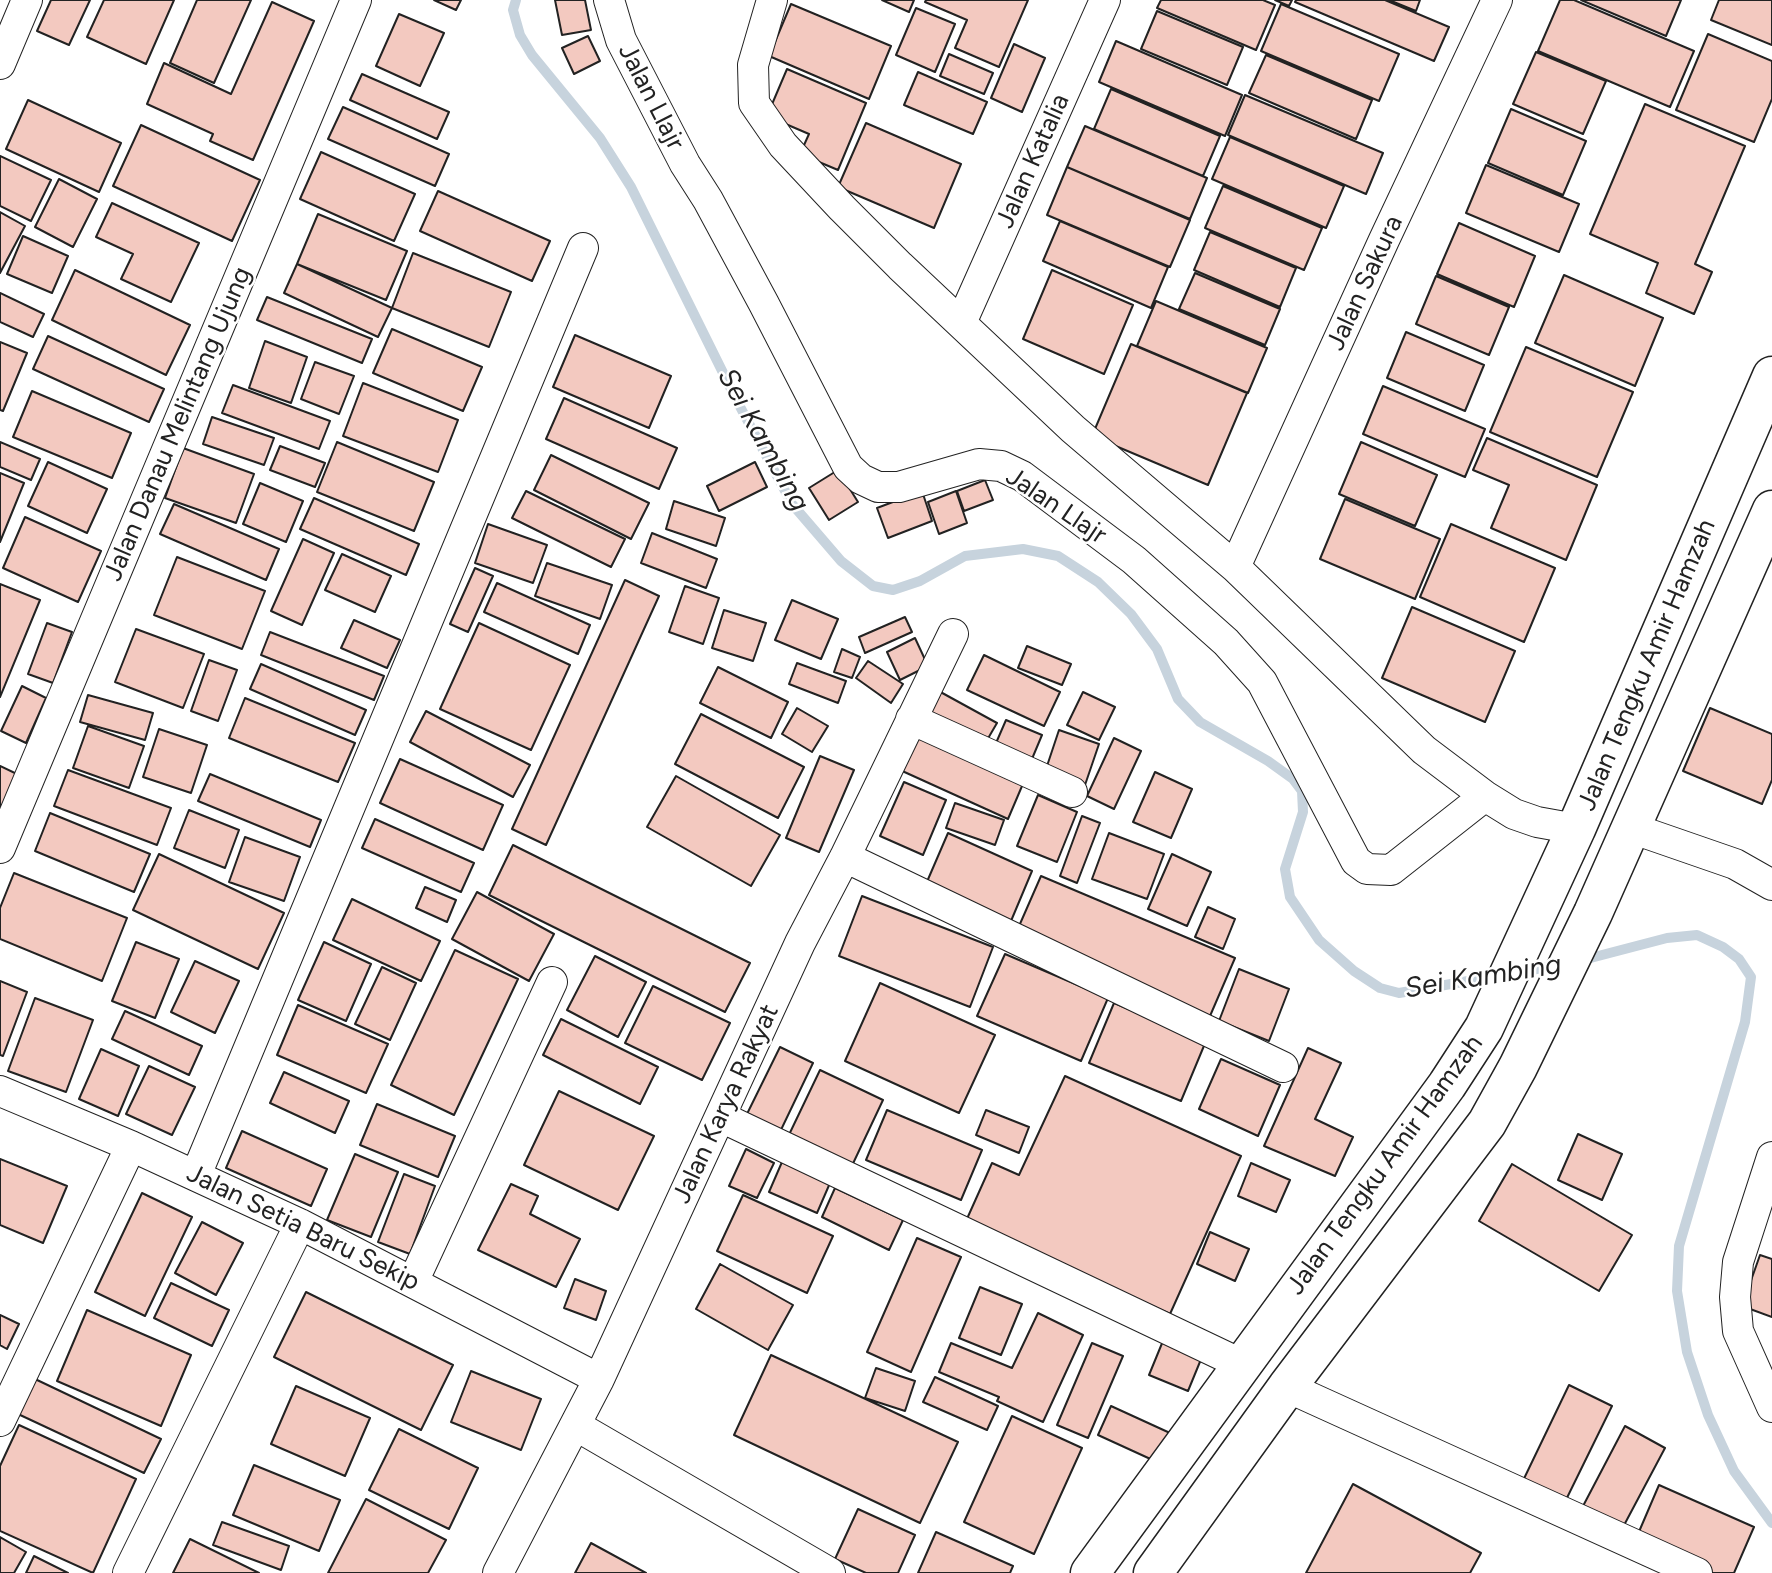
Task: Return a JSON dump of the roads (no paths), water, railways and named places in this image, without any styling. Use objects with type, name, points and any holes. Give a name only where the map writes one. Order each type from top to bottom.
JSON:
[{"type":"main road","name":"Jalan Tengku Amir Hamzah","points":[[1090,1573],[1447,1085],[1484,1028],[1576,830],[1772,376]]},
{"type":"main road","name":"Jalan Tengku Amir Hamzah","points":[[1153,1573],[1286,1387],[1487,1123],[1518,1067],[1593,913],[1772,510]]},
{"type":"street","points":[[0,64],[27,0]]},
{"type":"street","name":"Jalan Danau Melintang Ujung","points":[[0,848],[356,0]]},
{"type":"street","name":"Jalan Llajr","points":[[609,0],[621,40],[685,164],[708,200],[764,304],[848,467],[861,479],[878,487],[899,486],[979,464],[1001,466],[1021,476],[1134,560],[1226,642],[1262,682],[1356,861],[1367,869],[1391,870],[1485,796]]},
{"type":"street","name":"Jalan Katalia","points":[[961,323],[1105,0]]},
{"type":"street","name":"Jalan Sakura","points":[[1235,567],[1497,0]]},
{"type":"street","points":[[769,8],[753,65],[754,103],[783,145],[900,266],[1073,429],[1235,567],[1424,750],[1485,796],[1514,814],[1576,830]]},
{"type":"street","points":[[196,1175],[583,248]]},
{"type":"street","name":"Jalan Karya Rakyat","points":[[498,1573],[599,1378],[800,943],[845,857],[953,634]]},
{"type":"street","points":[[911,719],[1072,792]]},
{"type":"street","points":[[1631,828],[1735,864],[1772,885]]},
{"type":"street","points":[[845,857],[1283,1067]]},
{"type":"street","points":[[413,1282],[552,982]]},
{"type":"street","name":"Jalan Setia Baru Sekip","points":[[0,1091],[131,1146],[300,1224],[599,1378]]},
{"type":"street","points":[[721,1117],[1241,1364]]},
{"type":"street","points":[[0,1421],[131,1146]]},
{"type":"street","points":[[1772,1157],[1738,1262],[1735,1297],[1738,1331],[1772,1407]]},
{"type":"street","points":[[128,1573],[300,1224]]},
{"type":"street","points":[[1286,1387],[1697,1573]]},
{"type":"street","points":[[575,1425],[830,1573]]},
{"type":"waterway","name":"Sei Kambing","points":[[516,0],[513,10],[520,35],[532,55],[600,138],[631,187],[737,401],[792,504],[841,561],[873,586],[893,590],[920,581],[965,556],[1023,549],[1058,556],[1098,582],[1131,614],[1157,649],[1178,699],[1200,722],[1268,761],[1293,779],[1302,791],[1303,812],[1285,869],[1290,897],[1319,940],[1354,971],[1380,988],[1399,993],[1497,976]]},
{"type":"waterway","name":"Sei Kambing","points":[[1579,961],[1667,938],[1697,935],[1723,947],[1739,959],[1751,977],[1745,1022],[1679,1246],[1677,1291],[1687,1352],[1708,1415],[1734,1471],[1772,1523]]},
{"type":"waterway","name":"Sei Kambing","points":[[1520,972],[1559,965]]}]
